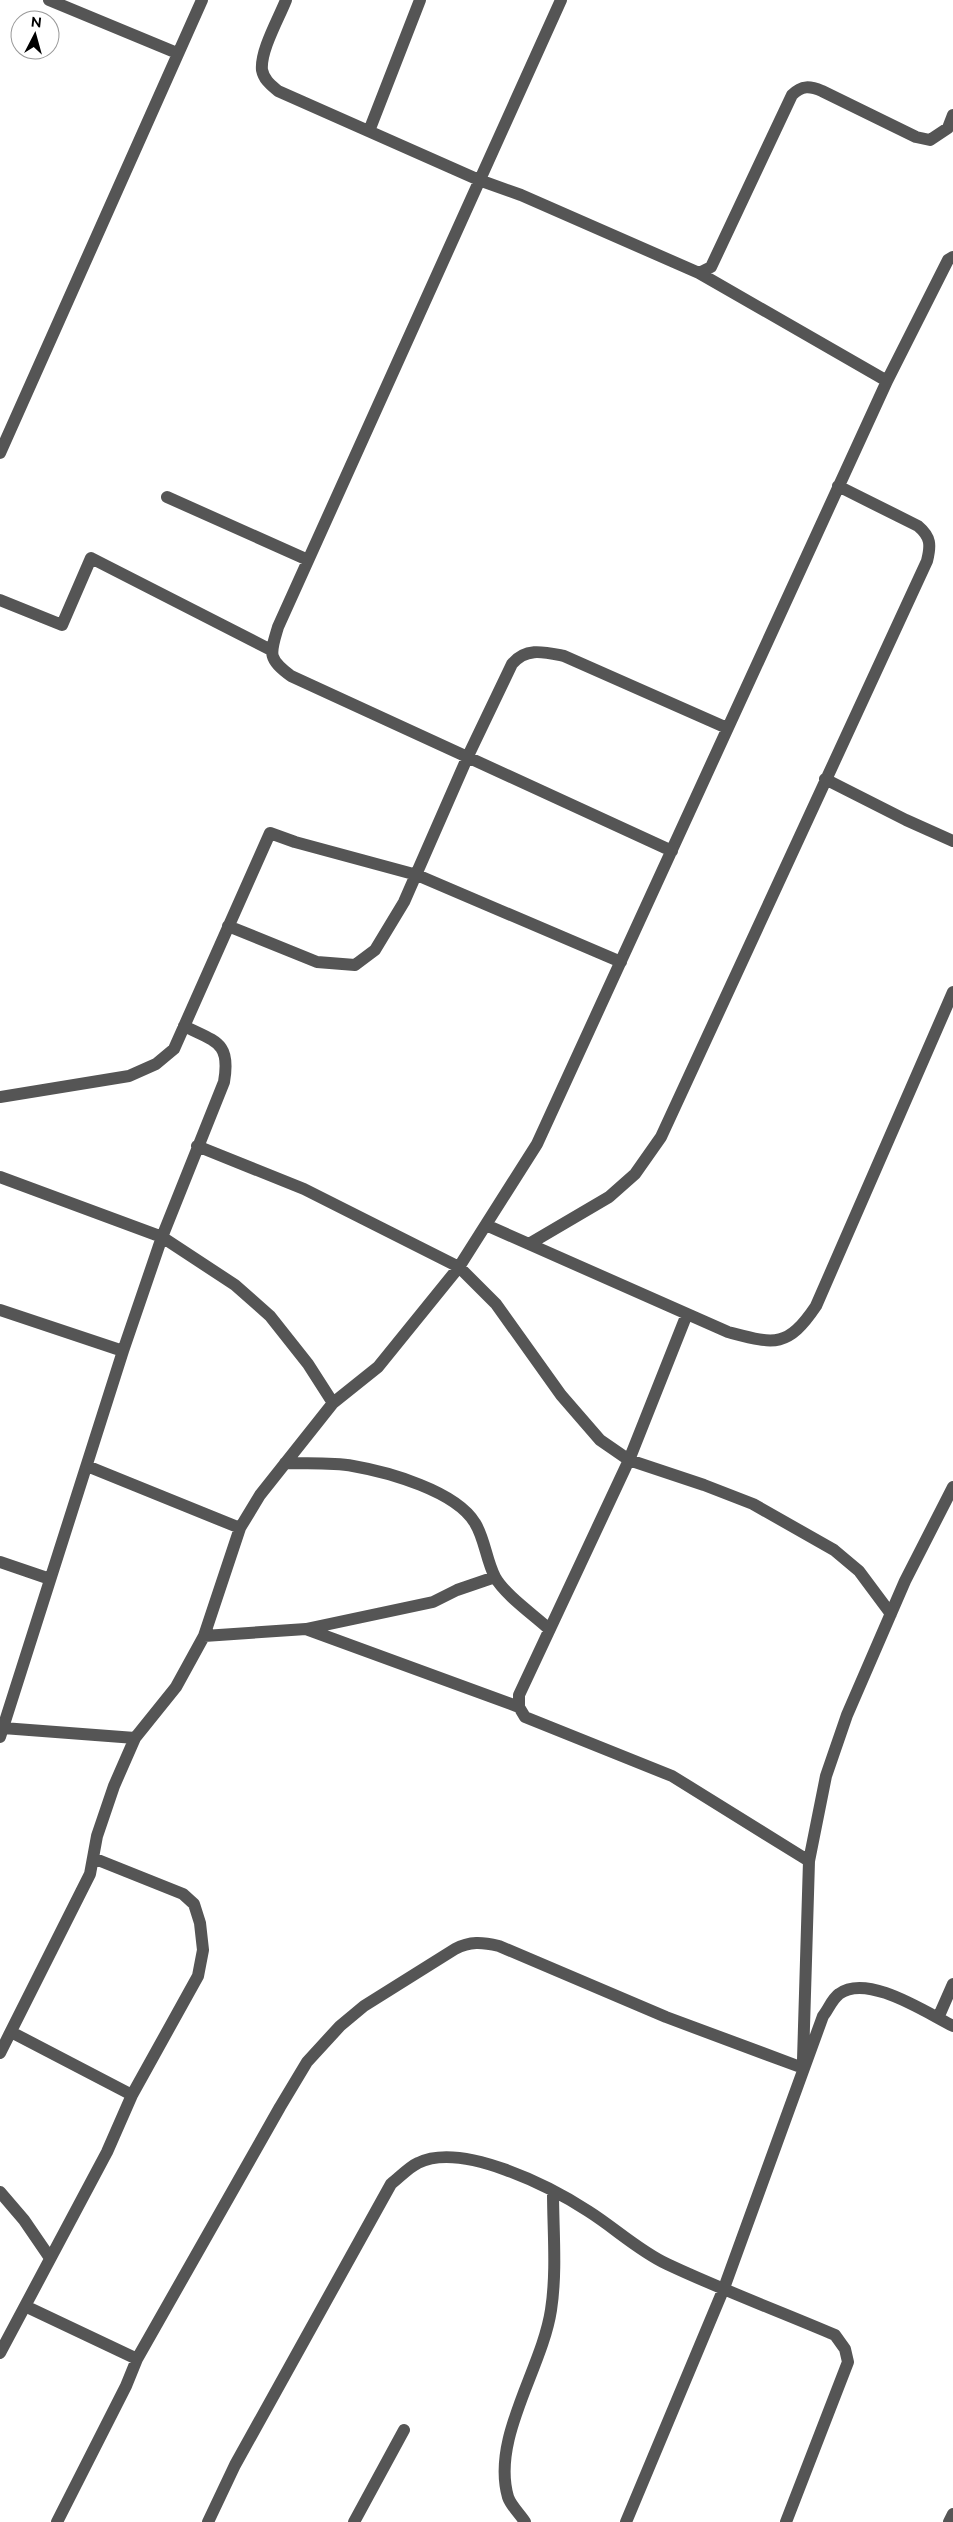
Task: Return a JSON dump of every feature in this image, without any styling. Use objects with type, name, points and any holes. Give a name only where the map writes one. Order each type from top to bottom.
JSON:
[{"type":"street","points":[[49,0],[177,54]]},
{"type":"street","points":[[0,453],[202,0]]},
{"type":"street","points":[[286,0],[263,58],[262,71],[268,83],[278,91],[479,180],[521,195],[700,273],[887,381]]},
{"type":"street","points":[[369,131],[420,0]]},
{"type":"street","points":[[562,0],[278,627],[271,650],[275,664],[290,676],[672,851]]},
{"type":"street","points":[[700,273],[711,267],[792,95],[799,88],[810,86],[916,137],[930,140],[948,128],[953,115]]},
{"type":"street","points":[[0,2053],[90,1874],[97,1836],[114,1786],[135,1738],[176,1687],[204,1636],[240,1528],[284,1463],[333,1403],[378,1367],[459,1267],[537,1144],[887,381],[948,260],[953,257]]},
{"type":"street","points":[[530,1244],[609,1196],[634,1174],[661,1137],[927,560],[931,545],[927,533],[918,526],[838,486]]},
{"type":"street","points":[[167,497],[308,560]]},
{"type":"street","points":[[0,600],[62,625],[91,558],[271,650]]},
{"type":"street","points":[[228,926],[317,962],[355,965],[374,950],[404,902],[468,756],[512,664],[518,656],[528,652],[544,652],[564,656],[727,728]]},
{"type":"street","points":[[825,779],[906,820],[953,841]]},
{"type":"street","points":[[0,1097],[128,1076],[156,1064],[174,1049],[270,833],[295,842],[417,875],[621,962]]},
{"type":"street","points":[[486,1225],[728,1332],[765,1342],[786,1339],[804,1324],[816,1306],[953,992]]},
{"type":"street","points":[[135,1738],[1,1732],[88,1466],[123,1351],[162,1237],[224,1082],[226,1055],[218,1044],[184,1026]]},
{"type":"street","points":[[197,1146],[304,1189],[459,1267],[496,1304],[561,1395],[600,1440],[629,1460],[753,1504],[794,1526],[834,1550],[859,1571],[891,1614]]},
{"type":"street","points":[[0,1177],[162,1237],[235,1285],[270,1316],[308,1364],[333,1403]]},
{"type":"street","points":[[0,1310],[123,1351]]},
{"type":"street","points":[[687,1314],[629,1460],[519,1695],[519,1707],[525,1717],[672,1776],[809,1861]]},
{"type":"street","points":[[284,1463],[352,1466],[387,1474],[426,1488],[456,1503],[475,1522],[495,1577],[507,1592],[550,1630]]},
{"type":"street","points":[[88,1466],[240,1528]]},
{"type":"street","points":[[784,2124],[803,2068],[809,1861],[826,1776],[847,1715],[905,1581],[953,1487]]},
{"type":"street","points":[[0,1562],[50,1579]]},
{"type":"street","points":[[204,1636],[306,1628],[433,1602],[457,1590],[495,1577]]},
{"type":"street","points":[[306,1628],[519,1707]]},
{"type":"street","points":[[0,2353],[107,2152],[132,2094],[198,1976],[203,1950],[200,1923],[194,1904],[183,1894],[93,1858]]},
{"type":"street","points":[[56,2522],[126,2386],[137,2359],[307,2062],[340,2026],[364,2006],[467,1943],[482,1942],[499,1946],[666,2017],[803,2068]]},
{"type":"street","points":[[938,2018],[953,1984]]},
{"type":"street","points":[[626,2522],[724,2288],[823,2016],[838,1995],[854,1987],[874,1988],[953,2026]]},
{"type":"street","points":[[11,2032],[132,2094]]},
{"type":"street","points":[[208,2522],[239,2456],[391,2184],[418,2163],[438,2158],[463,2157],[492,2165],[588,2210],[665,2264],[835,2335],[845,2349],[848,2362],[842,2384],[786,2522]]},
{"type":"street","points":[[0,2192],[24,2220],[50,2258]]},
{"type":"street","points":[[525,2522],[509,2499],[504,2478],[508,2444],[541,2350],[551,2310],[554,2261],[553,2192]]},
{"type":"street","points":[[25,2306],[137,2359]]},
{"type":"street","points":[[354,2522],[404,2430]]},
{"type":"street","points":[[949,2522],[953,2514]]}]
